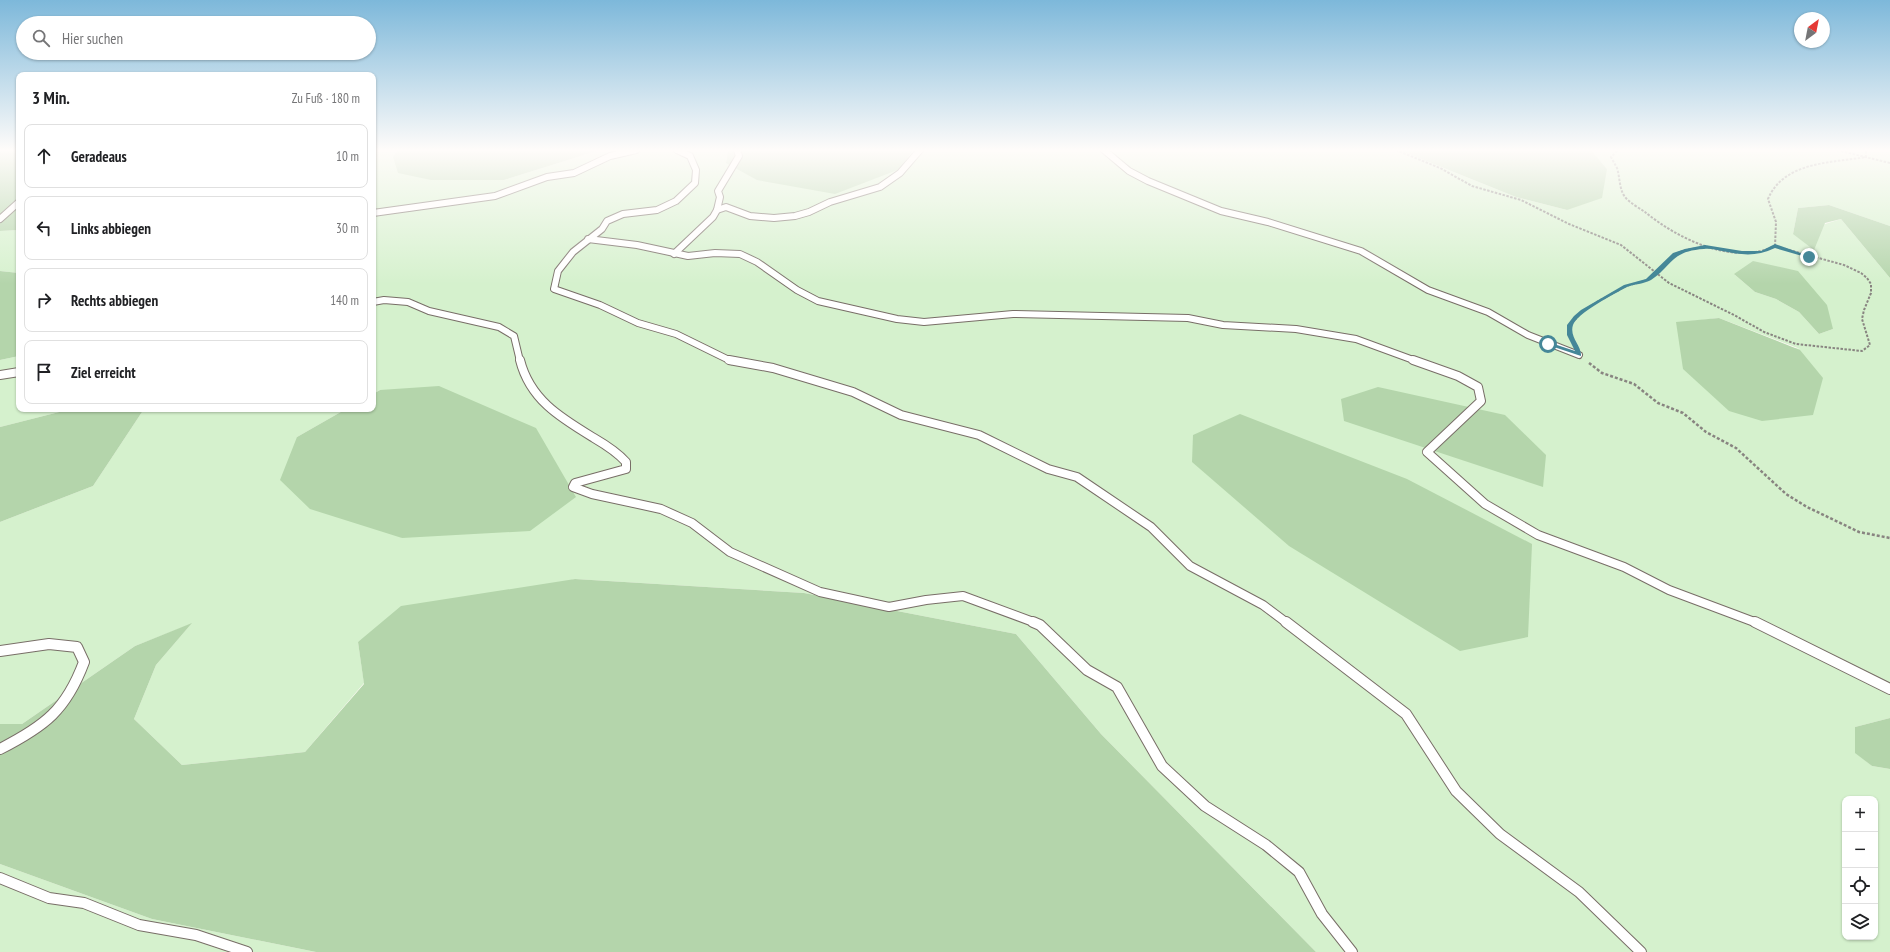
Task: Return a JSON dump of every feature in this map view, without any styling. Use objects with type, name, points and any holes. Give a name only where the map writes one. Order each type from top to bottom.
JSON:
[{"type":"lane","points":[[376,212],[500,194]]},
{"type":"lane","points":[[683,194],[676,201],[657,210],[623,214],[607,221],[602,228],[573,252],[558,271],[554,289],[600,305],[638,323],[676,334],[732,361],[774,368],[853,392],[901,415],[979,435],[1048,469],[1078,477],[1151,527],[1190,566],[1263,605],[1406,714],[1456,791],[1500,834],[1579,892],[1641,952]]},
{"type":"lane","points":[[674,254],[713,218],[717,210],[720,197],[719,194]]},
{"type":"lane","points":[[717,210],[726,207],[750,216],[774,218],[796,216],[809,212],[830,202],[855,194]]},
{"type":"lane","points":[[1181,194],[1221,211],[1268,222],[1361,251],[1428,290],[1488,312],[1528,335],[1579,355]]},
{"type":"lane","points":[[0,219],[16,205]]},
{"type":"lane","points":[[588,239],[637,245],[688,256],[740,254],[757,262],[797,290],[818,301],[897,320],[924,322],[1013,314],[1188,318],[1223,324],[1296,330],[1356,339],[1458,376],[1478,387],[1481,401],[1427,452],[1485,504],[1538,535],[1624,567],[1669,590],[1750,620],[1890,689]]},
{"type":"lane","points":[[376,301],[384,300],[408,302],[429,311],[499,327],[514,336],[524,374],[534,392],[562,418],[618,453],[626,462],[626,469],[576,483],[573,487],[592,494],[661,510],[692,522],[730,552],[820,592],[889,607],[926,600],[963,596],[1040,625],[1087,670],[1117,687],[1162,766],[1205,806],[1266,845],[1299,872],[1322,914],[1352,952]]},
{"type":"lane","points":[[0,375],[16,372]]},
{"type":"lane","points":[[0,651],[49,644],[77,647],[84,662],[78,682],[55,715],[31,734],[0,749]]},
{"type":"lane","points":[[0,878],[49,898],[84,903],[139,925],[196,935],[247,952]]},
{"type":"path","points":[[1501,194],[1521,200],[1569,224],[1621,245],[1669,283],[1736,316],[1764,332],[1796,344],[1862,351],[1870,345],[1871,338],[1863,325],[1862,318],[1872,292],[1871,283],[1863,274],[1829,260],[1809,257],[1775,246],[1762,252],[1742,253],[1705,247],[1663,227],[1625,197],[1624,194]]},
{"type":"path","points":[[1769,194],[1768,199],[1778,227],[1775,246]]},
{"type":"path","points":[[1705,247],[1685,250],[1675,254],[1648,280],[1626,286],[1583,311],[1576,317],[1570,325],[1570,335],[1579,355],[1602,373],[1634,384],[1658,403],[1683,413],[1706,432],[1736,448],[1786,494],[1807,508],[1859,532],[1890,538]]},
{"type":"green space","points":[[0,194],[16,194],[16,230],[0,231]]},
{"type":"green space","points":[[376,194],[1510,194],[1567,210],[1582,194],[1890,194],[1890,226],[1829,205],[1798,208],[1793,234],[1841,219],[1890,278],[1890,718],[1855,727],[1855,752],[1872,766],[1890,769],[1890,952],[1316,952],[1101,734],[1016,634],[804,593],[575,579],[358,642],[364,683],[305,752],[182,765],[134,719],[156,665],[191,624],[135,646],[22,724],[0,724],[0,522],[93,486],[142,412],[341,412],[297,437],[402,538],[380,390],[376,392]],"holes":[[[1734,274],[1833,329],[1819,334],[1799,312],[1776,299],[1755,292]],[[1719,318],[1800,349],[1676,323]]]},
{"type":"green space","points":[[1510,194],[1603,194],[1602,198],[1567,210]]},
{"type":"green space","points":[[1829,205],[1890,226],[1890,278],[1841,219],[1825,223],[1814,250],[1793,234],[1798,208]]},
{"type":"green space","points":[[16,230],[16,273],[0,271],[0,231]]},
{"type":"green space","points":[[1753,261],[1798,271],[1827,305],[1833,329],[1819,334],[1799,312],[1776,299],[1755,292],[1734,274]]},
{"type":"green space","points":[[0,271],[16,273],[16,357],[0,360]]},
{"type":"green space","points":[[1719,318],[1800,350],[1823,378],[1813,415],[1762,421],[1729,411],[1683,369],[1676,322]]},
{"type":"green space","points":[[16,357],[16,412],[59,412],[0,427],[0,360]]},
{"type":"green space","points":[[439,386],[536,428],[576,497],[530,531],[402,538],[310,509],[280,480],[297,437],[341,412],[376,412],[376,392],[380,390]]},
{"type":"green space","points":[[1378,387],[1505,415],[1546,455],[1543,487],[1344,421],[1341,399]]},
{"type":"green space","points":[[59,412],[142,412],[93,486],[0,522],[0,427]]},
{"type":"green space","points":[[1240,414],[1407,479],[1532,544],[1528,637],[1460,651],[1289,546],[1192,462],[1193,435]]},
{"type":"green space","points":[[575,579],[804,593],[1016,634],[1101,734],[1316,952],[316,952],[152,919],[0,864],[0,724],[22,724],[135,646],[192,623],[156,665],[134,719],[182,765],[305,752],[364,684],[358,642],[401,606]]},
{"type":"green space","points":[[1890,718],[1890,769],[1872,766],[1855,753],[1855,727]]},
{"type":"green space","points":[[0,864],[152,919],[316,952],[0,952]]},
{"type":"route","points":[[1548,344],[1579,355],[1570,335],[1570,325],[1576,317],[1597,302],[1626,286],[1648,280],[1675,254],[1685,250],[1705,247],[1742,253],[1762,252],[1775,246],[1809,257]]}]
